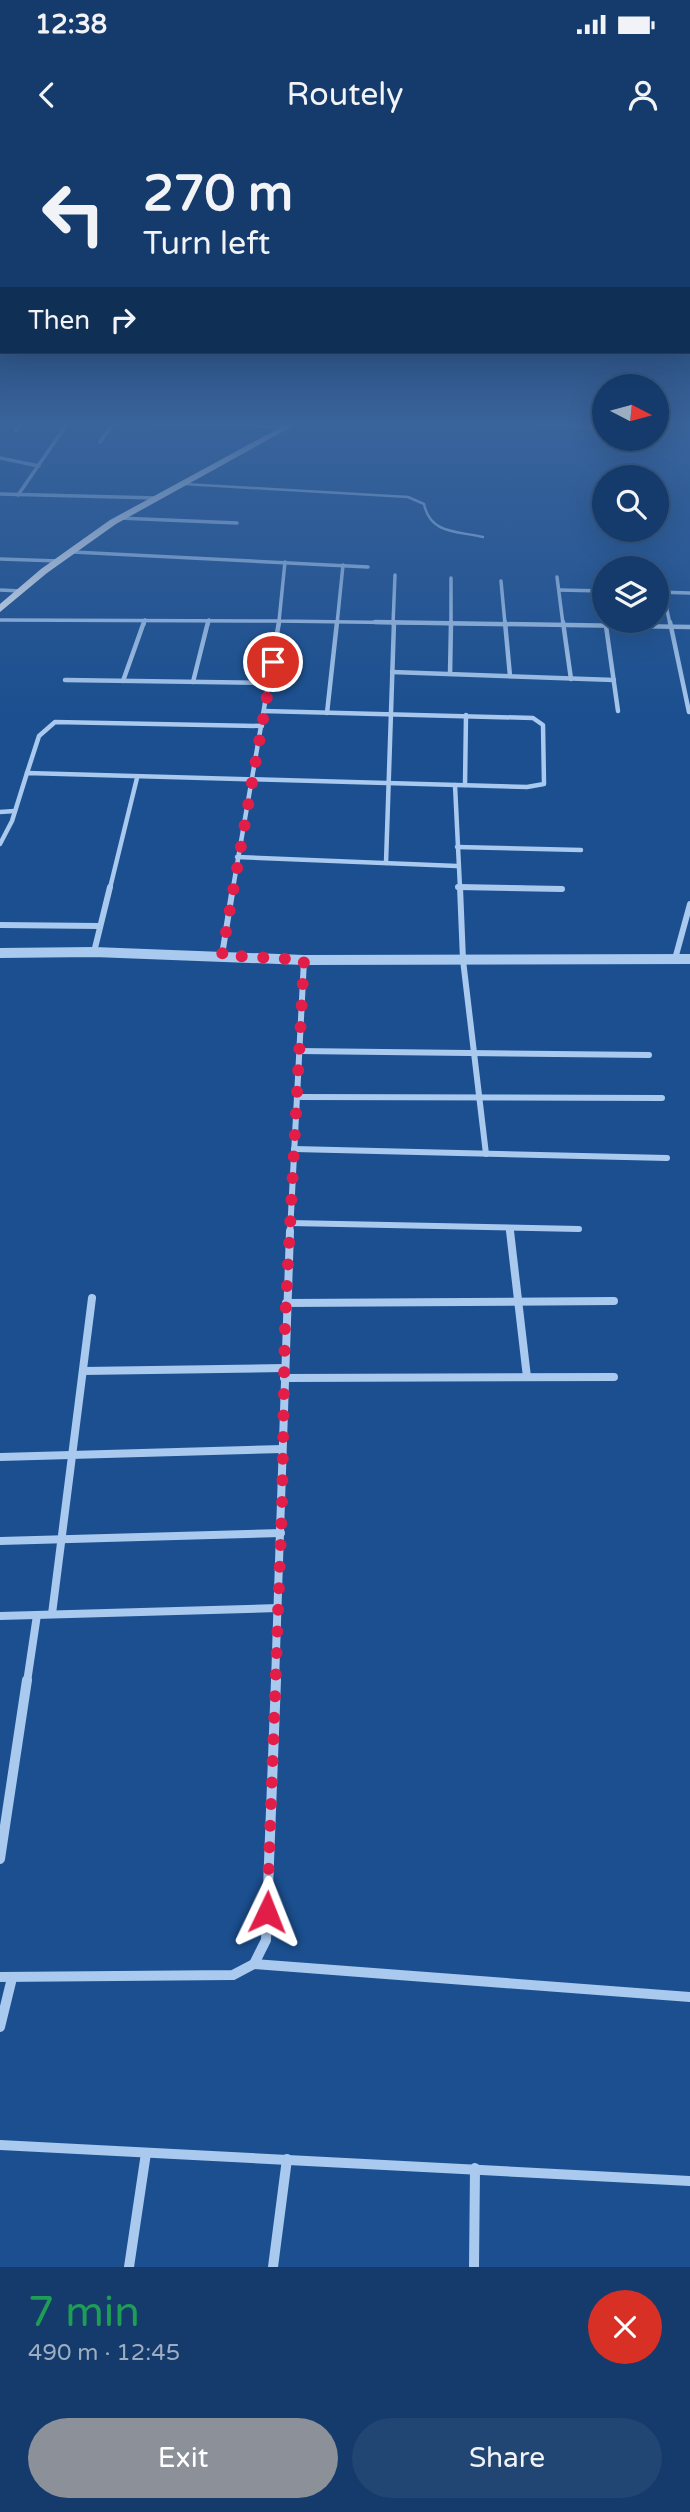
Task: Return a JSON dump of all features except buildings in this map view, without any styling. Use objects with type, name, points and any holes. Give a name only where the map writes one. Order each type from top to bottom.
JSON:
[{"type":"main road","points":[[0,609],[116,520]]},
{"type":"street","points":[[172,520],[237,523]]},
{"type":"street","points":[[73,552],[368,567]]},
{"type":"street","points":[[0,559],[60,561]]},
{"type":"street","points":[[222,955],[237,857],[270,683],[285,562]]},
{"type":"street","points":[[327,713],[343,565]]},
{"type":"street","points":[[386,863],[396,575]]},
{"type":"street","points":[[557,577],[571,679]]},
{"type":"street","points":[[450,674],[451,578]]},
{"type":"street","points":[[501,581],[510,676]]},
{"type":"street","points":[[0,590],[21,591]]},
{"type":"street","points":[[559,590],[592,591]]},
{"type":"street","points":[[669,592],[690,593]]},
{"type":"street","points":[[669,618],[690,712]]},
{"type":"street","points":[[0,620],[337,621],[592,626]]},
{"type":"street","points":[[123,681],[145,620]]},
{"type":"street","points":[[193,682],[209,620]]},
{"type":"street","points":[[671,627],[690,627]]},
{"type":"street","points":[[607,633],[618,711]]},
{"type":"street","points":[[392,672],[614,680]]},
{"type":"street","points":[[65,680],[270,683]]},
{"type":"street","points":[[27,774],[527,787],[544,784],[543,725],[540,720],[525,716],[264,711]]},
{"type":"street","points":[[465,785],[466,715]]},
{"type":"street","points":[[0,844],[15,811],[41,730],[47,724],[262,726]]},
{"type":"street","points":[[94,952],[137,778]]},
{"type":"street","points":[[455,785],[463,960],[486,1154]]},
{"type":"street","points":[[0,812],[15,811]]},
{"type":"street","points":[[457,847],[582,850]]},
{"type":"street","points":[[237,857],[457,866]]},
{"type":"street","points":[[458,887],[562,890]]},
{"type":"street","points":[[675,959],[690,904]]},
{"type":"street","points":[[0,925],[100,926]]},
{"type":"street","points":[[0,953],[94,952],[304,960],[690,958]]},
{"type":"street","points":[[254,1964],[266,1940],[281,1534],[286,1303],[304,960]]},
{"type":"street","points":[[299,1051],[649,1055]]},
{"type":"street","points":[[297,1097],[662,1098]]},
{"type":"street","points":[[294,1149],[667,1158]]},
{"type":"street","points":[[290,1223],[579,1229]]},
{"type":"street","points":[[510,1228],[527,1377]]},
{"type":"street","points":[[52,1615],[92,1298]]},
{"type":"street","points":[[286,1303],[614,1301]]},
{"type":"street","points":[[83,1371],[614,1377]]},
{"type":"street","points":[[0,1457],[282,1449]]},
{"type":"street","points":[[0,1541],[281,1534]]},
{"type":"street","points":[[0,1616],[278,1608]]},
{"type":"street","points":[[0,1858],[37,1615]]},
{"type":"street","points":[[0,2027],[6,1978],[233,1975],[254,1964],[690,1997]]},
{"type":"street","points":[[0,2146],[690,2181]]},
{"type":"street","points":[[130,2267],[146,2152]]},
{"type":"street","points":[[273,2267],[287,2159]]},
{"type":"street","points":[[474,2267],[475,2168]]},
{"type":"lane","points":[[430,520],[437,527],[483,537]]},
{"type":"route","points":[[267,1912],[282,1506],[285,1322],[304,960],[222,955],[273,662]]}]
